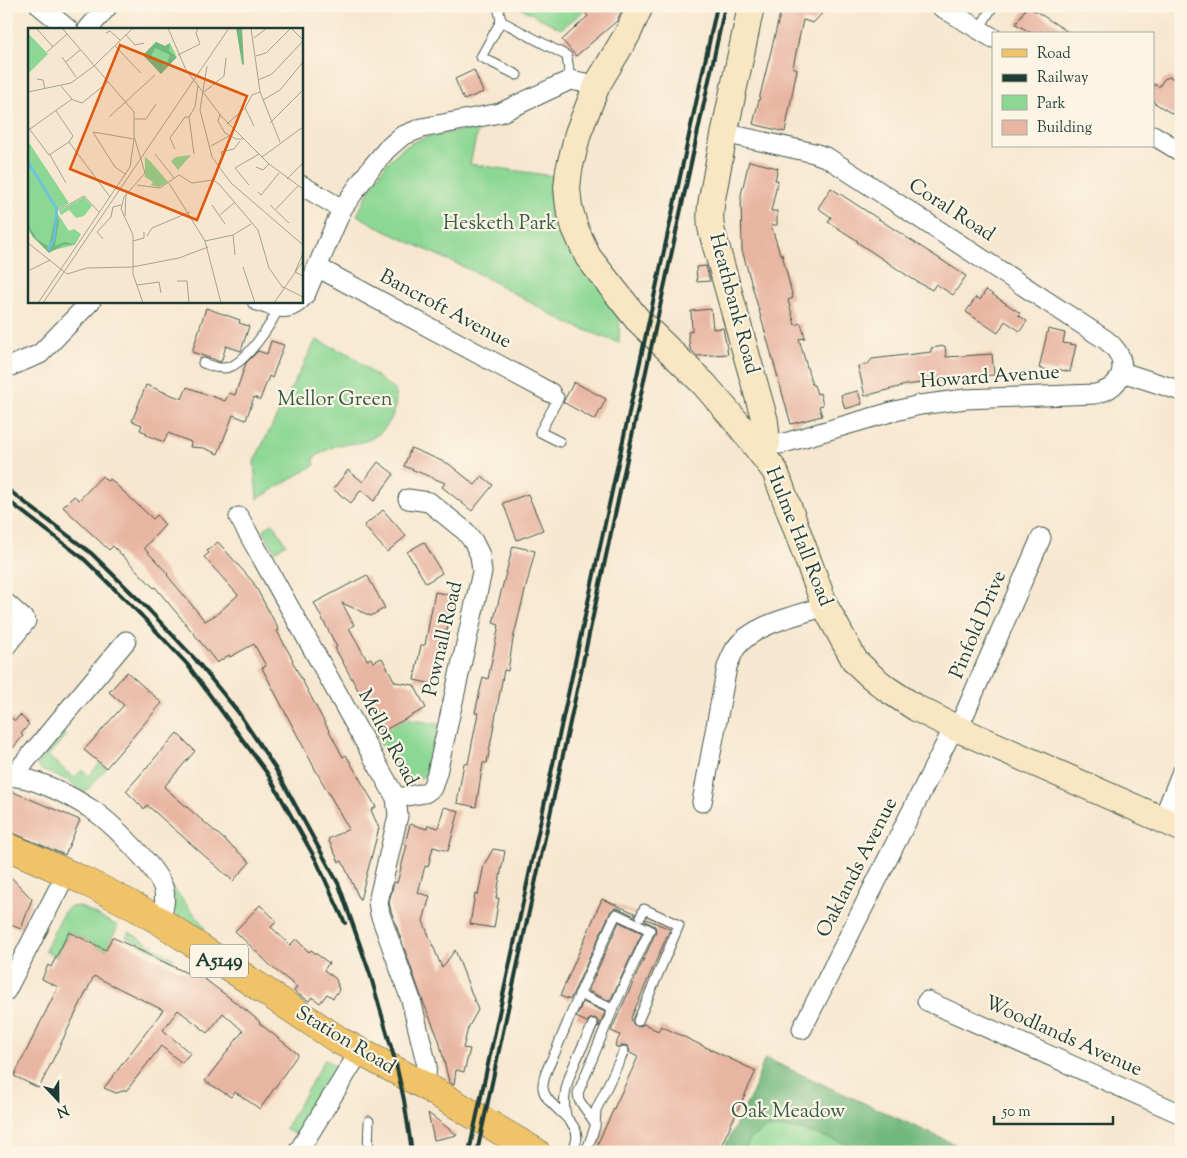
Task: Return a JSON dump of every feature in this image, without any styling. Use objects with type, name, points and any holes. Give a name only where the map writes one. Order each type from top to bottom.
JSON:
[{"type":"main road","name":"Hulme Hall Road","points":[[640,6],[628,33],[596,85],[578,133],[569,170],[567,188],[569,207],[575,228],[588,257],[637,319],[704,384],[763,447],[775,471],[824,606],[855,661],[887,690],[916,708],[956,728],[1172,815]]},
{"type":"main road","name":"Heathbank Road","points":[[752,6],[724,133],[711,209],[711,228],[765,421],[763,447]]},
{"type":"main road","name":"Station Road","points":[[6,846],[67,872],[133,905],[324,1030],[360,1052],[425,1086],[521,1148]]},
{"type":"street","points":[[40,6],[67,28]]},
{"type":"street","points":[[89,28],[108,6]]},
{"type":"street","points":[[940,6],[986,34]]},
{"type":"street","points":[[302,298],[318,267],[342,209],[371,168],[402,136],[422,128],[500,113],[570,80],[596,85]]},
{"type":"street","name":"Coral Road","points":[[724,133],[814,153],[828,158],[1106,340],[1118,352],[1122,372]]},
{"type":"street","points":[[1154,136],[1181,152]]},
{"type":"street","points":[[302,186],[342,209]]},
{"type":"street","name":"Bancroft Avenue","points":[[318,267],[551,393]]},
{"type":"street","points":[[260,302],[287,309],[298,302]]},
{"type":"street","points":[[6,368],[40,354],[80,305]]},
{"type":"street","points":[[1122,372],[1181,391]]},
{"type":"street","name":"Howard Avenue","points":[[763,447],[781,444],[891,412],[943,402],[1095,394],[1110,389],[1122,372]]},
{"type":"street","name":"Pownall Road","points":[[396,798],[425,793],[432,788],[482,572],[480,555],[465,531],[429,502],[408,499]]},
{"type":"street","name":"Mellor Road","points":[[239,517],[396,798],[398,816],[378,902],[380,914],[411,1000],[427,1066],[425,1086]]},
{"type":"street","name":"Pinfold Drive","points":[[956,728],[962,720],[1040,538]]},
{"type":"street","points":[[6,604],[26,621],[6,646]]},
{"type":"street","points":[[702,802],[727,667],[735,650],[744,639],[758,628],[824,606]]},
{"type":"street","points":[[126,641],[10,776],[42,785],[92,809],[129,842],[148,864],[163,888],[164,904],[160,921]]},
{"type":"street","name":"Oaklands Avenue","points":[[802,1029],[948,739],[956,728]]},
{"type":"street","points":[[1172,815],[1181,774]]},
{"type":"street","points":[[6,991],[67,872]]},
{"type":"street","name":"Woodlands Avenue","points":[[927,1001],[1181,1114]]},
{"type":"street","points":[[298,1152],[360,1052]]},
{"type":"lane","points":[[498,6],[501,21],[481,57],[517,75]]},
{"type":"lane","points":[[986,34],[993,6]]},
{"type":"lane","points":[[501,21],[567,56],[570,80]]},
{"type":"lane","points":[[203,363],[224,368],[238,363],[268,329],[278,308]]},
{"type":"lane","points":[[551,393],[559,397],[540,432],[560,442]]},
{"type":"lane","points":[[638,1021],[679,925],[644,910],[641,916]]},
{"type":"lane","points":[[571,1152],[577,1140],[576,1131],[566,1115],[546,1096],[543,1089],[546,1074],[616,914],[650,930],[578,1088],[579,1100],[596,1122]]},
{"type":"lane","points":[[578,998],[611,1013]]},
{"type":"lane","points":[[566,1115],[564,1108],[566,1085],[593,1024]]},
{"type":"lane","points":[[586,1152],[596,1122],[596,1110],[624,1051]]},
{"type":"lane","points":[[368,1152],[369,1122]]},
{"type":"green space","points":[[517,6],[580,6],[584,11],[561,29]]},
{"type":"green space","name":"Hesketh Park","points":[[478,129],[470,164],[553,176],[557,218],[570,250],[620,308],[619,343],[567,323],[481,275],[385,231],[357,215],[378,175],[401,150],[426,137]]},
{"type":"green space","name":"Mellor Green","points":[[316,340],[349,354],[395,391],[396,399],[393,414],[379,434],[365,441],[338,445],[329,449],[313,458],[315,465],[257,499],[254,462]]},
{"type":"green space","points":[[273,523],[286,544],[275,551],[263,530]]},
{"type":"green space","points":[[405,719],[439,724],[429,770],[417,780],[410,781],[398,773],[392,765],[376,735]]},
{"type":"green space","points":[[63,733],[66,735],[48,756],[74,778],[82,770],[89,776],[100,763],[106,769],[84,793],[67,780],[41,770],[36,765]]},
{"type":"green space","points":[[168,882],[205,927],[201,932],[171,912],[176,900]]},
{"type":"green space","points":[[79,906],[118,926],[106,950],[69,932],[56,957],[45,951],[63,913],[70,907]]},
{"type":"green space","points":[[129,932],[175,959],[173,961],[126,937]]},
{"type":"green space","name":"Oak Meadow","points":[[765,1058],[969,1152],[722,1152],[753,1092]]},
{"type":"green space","name":"Oak Meadow","points":[[765,1058],[969,1152],[869,1152],[816,1134],[790,1128],[766,1128],[751,1138],[744,1152],[722,1152],[753,1092]]},
{"type":"green space","points":[[325,1059],[339,1068],[299,1134],[285,1129]]},
{"type":"building","points":[[580,6],[620,6],[622,9],[617,21],[576,56],[562,40],[588,16]]},
{"type":"building","points":[[782,6],[829,6],[813,23],[803,20],[793,67],[797,69],[785,132],[753,124]]},
{"type":"building","points":[[1027,6],[1068,32],[1030,32],[1016,24]]},
{"type":"building","points":[[474,70],[483,92],[464,100],[455,79]]},
{"type":"building","points":[[1170,77],[1181,83],[1181,119],[1154,103],[1154,84],[1159,87],[1164,79]]},
{"type":"building","points":[[749,161],[778,168],[775,180],[778,180],[771,211],[777,211],[777,225],[771,225],[780,254],[782,254],[793,298],[788,300],[795,325],[801,323],[805,338],[799,339],[812,385],[814,385],[817,394],[820,393],[823,405],[819,406],[822,416],[791,424],[742,250],[741,195]]},
{"type":"building","points":[[831,188],[966,276],[953,295],[936,284],[932,290],[914,280],[828,222],[831,217],[818,208]]},
{"type":"building","points":[[706,266],[710,281],[697,282],[696,267]]},
{"type":"building","points":[[986,290],[1020,313],[1018,315],[1027,321],[1020,331],[1005,321],[998,333],[966,312],[976,297],[980,300]]},
{"type":"building","points":[[206,308],[240,320],[239,323],[249,326],[241,351],[226,346],[221,362],[192,352]]},
{"type":"building","points":[[711,309],[713,329],[723,328],[728,354],[697,356],[690,349],[688,332],[692,331],[691,311]]},
{"type":"building","points":[[1048,329],[1065,333],[1063,343],[1076,345],[1070,372],[1057,369],[1056,372],[1039,368]]},
{"type":"building","points":[[271,341],[284,345],[272,378],[269,376],[260,400],[254,397],[246,420],[233,415],[218,454],[204,448],[190,447],[191,442],[168,433],[164,442],[146,435],[147,433],[140,430],[142,425],[132,421],[146,385],[182,399],[187,387],[225,401],[229,393],[235,395],[246,363],[258,351],[267,354]]},
{"type":"building","points":[[945,346],[946,357],[992,354],[994,375],[949,377],[950,379],[906,385],[865,396],[858,366],[868,364],[872,359],[931,352],[931,348]]},
{"type":"building","points":[[574,382],[606,399],[595,420],[563,402]]},
{"type":"building","points":[[858,391],[862,404],[845,409],[841,395]]},
{"type":"building","points":[[411,448],[449,464],[475,485],[482,476],[493,485],[472,511],[442,487],[445,483],[404,466]]},
{"type":"building","points":[[378,462],[394,474],[374,501],[361,490],[351,503],[333,489],[348,470],[363,482]]},
{"type":"building","points":[[102,476],[107,481],[110,479],[153,519],[157,515],[165,525],[144,548],[168,574],[205,621],[217,614],[238,595],[204,557],[209,553],[207,551],[218,542],[253,582],[343,757],[346,755],[376,807],[371,810],[379,828],[360,900],[342,861],[339,862],[328,839],[349,829],[262,668],[266,666],[254,644],[230,657],[229,655],[217,663],[155,587],[113,546],[109,550],[63,507],[74,496],[79,500]]},
{"type":"building","points":[[528,494],[543,530],[517,540],[503,503]]},
{"type":"building","points":[[383,510],[406,536],[387,552],[364,526]]},
{"type":"building","points":[[424,542],[442,573],[426,583],[407,552]]},
{"type":"building","points":[[513,546],[535,551],[513,639],[508,671],[504,670],[487,763],[483,763],[476,807],[457,803],[464,763],[468,764],[478,713],[475,713],[483,677],[488,679],[499,625],[493,623]]},
{"type":"building","points":[[367,575],[385,608],[371,616],[342,603],[354,625],[349,628],[367,660],[371,658],[373,662],[382,658],[395,682],[414,685],[426,708],[381,732],[335,648],[337,647],[314,603]]},
{"type":"building","points":[[435,592],[454,596],[447,631],[443,631],[433,684],[414,680],[421,645],[425,645]]},
{"type":"building","points":[[127,672],[162,703],[106,768],[84,750],[124,705],[109,692]]},
{"type":"building","points":[[20,715],[29,724],[21,734],[23,736],[6,756],[6,725],[12,718],[15,721]]},
{"type":"building","points":[[177,733],[195,751],[164,787],[250,862],[233,881],[147,805],[144,809],[126,791]]},
{"type":"building","points":[[6,789],[80,820],[65,855],[6,830]]},
{"type":"building","points":[[444,807],[459,811],[448,851],[433,847],[428,867],[425,866],[418,893],[430,896],[423,921],[442,968],[455,950],[478,1010],[468,1028],[463,1048],[470,1049],[464,1072],[456,1070],[454,1085],[449,1082],[439,1040],[422,999],[389,902],[394,882],[397,883],[407,845],[405,844],[410,824],[427,829],[428,825],[438,828]]},
{"type":"building","points":[[493,849],[505,851],[496,898],[499,898],[494,928],[470,924],[475,894],[478,895],[484,865]]},
{"type":"building","points":[[6,872],[32,899],[21,929],[6,923]]},
{"type":"building","points":[[602,899],[635,913],[635,916],[618,908],[611,911],[570,1000],[560,996]]},
{"type":"building","points":[[260,905],[277,921],[271,927],[290,945],[296,939],[309,952],[311,950],[329,963],[324,970],[336,979],[339,990],[333,998],[327,994],[320,1003],[312,997],[309,1001],[301,996],[294,991],[297,987],[273,968],[235,931]]},
{"type":"building","points":[[646,919],[670,929],[631,1018],[633,1024],[638,1027],[644,1024],[658,1031],[661,1026],[756,1071],[718,1152],[602,1152],[604,1148],[597,1145],[638,1057],[630,1053],[626,1045],[619,1048],[615,1046],[620,1035],[611,1031],[656,932],[655,926],[645,921]]},
{"type":"building","points":[[619,922],[642,933],[610,1001],[588,991]]},
{"type":"building","points":[[69,932],[106,950],[112,937],[191,975],[194,971],[247,1011],[298,1054],[260,1109],[235,1092],[231,1097],[205,1081],[243,1031],[223,1013],[208,1033],[178,1010],[163,1030],[190,1053],[182,1063],[161,1046],[127,1090],[116,1093],[104,1088],[163,1010],[94,976],[39,1088],[14,1076],[58,987],[42,979],[48,965],[51,967]]},
{"type":"building","points":[[583,1002],[605,1012],[599,1027],[598,1021],[595,1018],[587,1022],[576,1017]]},
{"type":"building","points":[[428,1113],[457,1135],[434,1140]]},
{"type":"railway","points":[[469,1152],[717,6]]},
{"type":"railway","points":[[477,1152],[725,6]]},
{"type":"railway","points":[[6,488],[91,553],[149,610],[195,659],[238,712],[275,768],[339,885],[370,974],[396,1064],[412,1152]]},
{"type":"railway","points":[[6,499],[84,559],[187,664],[267,773],[316,860],[345,923]]}]
